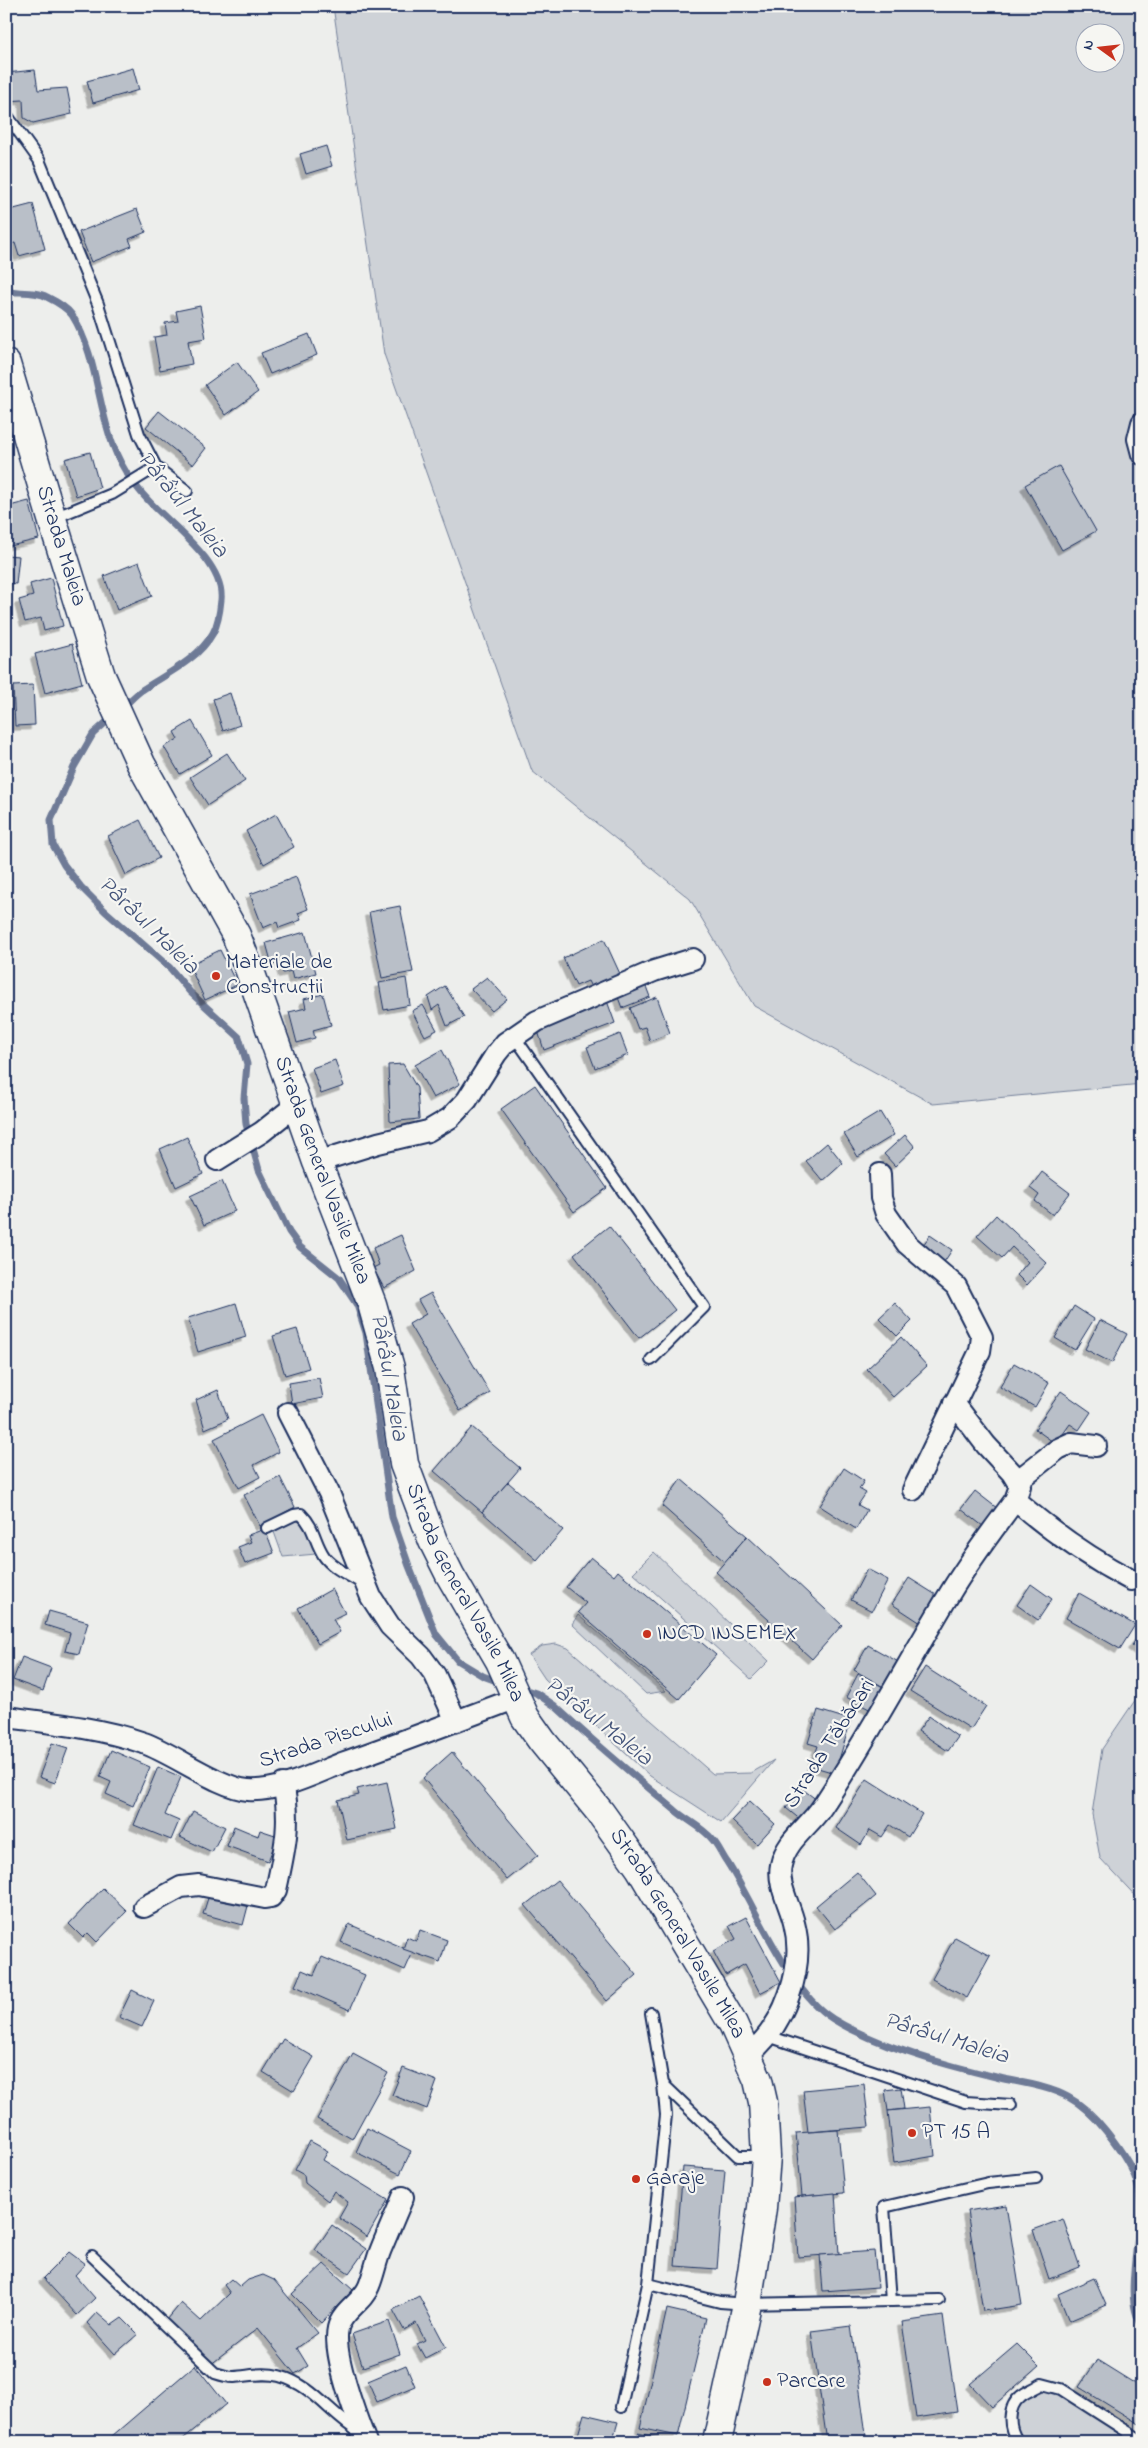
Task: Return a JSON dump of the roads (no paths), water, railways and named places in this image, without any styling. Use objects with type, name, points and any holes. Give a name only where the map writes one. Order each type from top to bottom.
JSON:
[{"type":"main road","name":"Strada Maleia","points":[[6,364],[101,676],[123,725]]},
{"type":"main road","name":"Strada General Vasile Milea","points":[[123,725],[141,764],[236,934],[296,1105],[382,1336],[390,1368],[402,1456],[416,1499],[450,1575],[500,1661],[525,1717],[542,1741],[600,1812],[640,1868],[728,2016],[748,2055],[763,2102],[766,2156],[762,2208],[748,2304],[717,2442]]},
{"type":"street","points":[[1142,423],[1138,439],[1142,454]]},
{"type":"street","points":[[317,1162],[378,1143],[428,1131],[450,1118],[467,1100],[496,1054],[514,1036],[537,1021],[654,971],[692,959]]},
{"type":"street","points":[[217,1160],[262,1132],[296,1105]]},
{"type":"street","points":[[880,1174],[881,1198],[886,1214],[907,1244],[956,1286],[982,1337],[980,1350],[913,1490]]},
{"type":"street","points":[[954,1403],[986,1445],[1016,1490],[1043,1524],[1092,1559],[1131,1580]]},
{"type":"street","points":[[288,1413],[329,1493],[367,1587],[390,1626],[421,1656],[435,1675],[456,1721]]},
{"type":"street","name":"Strada Tăbăcari","points":[[748,2055],[768,2036],[786,2004],[799,1954],[795,1924],[783,1888],[781,1865],[789,1845],[821,1809],[950,1592],[1016,1490],[1065,1446],[1071,1443],[1096,1446]]},
{"type":"street","name":"Strada Piscului","points":[[6,1717],[78,1727],[144,1743],[175,1756],[232,1786],[247,1790],[265,1789],[283,1784],[517,1698]]},
{"type":"street","points":[[144,1907],[181,1887],[199,1885],[265,1898],[271,1897],[276,1890],[288,1831],[288,1806],[283,1784]]},
{"type":"street","points":[[364,2438],[346,2384],[337,2346],[338,2327],[348,2312],[362,2298],[369,2285],[380,2250],[403,2197]]},
{"type":"lane","points":[[6,114],[39,160],[98,304],[139,434],[156,467],[187,491]]},
{"type":"lane","points":[[52,519],[112,494],[156,467]]},
{"type":"lane","points":[[514,1036],[704,1307],[651,1360]]},
{"type":"lane","points":[[267,1528],[294,1515],[301,1514],[310,1522],[323,1555],[328,1561],[367,1587]]},
{"type":"lane","points":[[621,2407],[648,2284],[666,2115],[663,2084],[651,2013]]},
{"type":"lane","points":[[768,2036],[966,2102],[1011,2105]]},
{"type":"lane","points":[[663,2084],[738,2156],[766,2156]]},
{"type":"lane","points":[[891,2301],[884,2207],[988,2183],[1036,2178]]},
{"type":"lane","points":[[92,2256],[214,2374],[233,2377],[259,2373],[280,2376],[300,2384],[323,2400],[364,2438]]},
{"type":"lane","points":[[648,2284],[720,2302],[748,2304],[939,2300]]},
{"type":"lane","points":[[1018,2442],[1012,2434],[1010,2416],[1020,2397],[1042,2384],[1061,2389],[1142,2441]]},
{"type":"waterway","name":"Pârâul Maleia","points":[[6,291],[43,295],[61,305],[72,315],[89,353],[109,434],[126,472],[144,496],[205,558],[220,586],[221,600],[218,617],[215,629],[207,643],[190,659],[142,690],[122,708]]},
{"type":"waterway","name":"Pârâul Maleia","points":[[112,717],[93,734],[74,767],[51,820],[53,845],[64,865],[81,887],[105,911],[170,968],[190,992],[239,1037],[247,1064],[244,1098],[246,1124],[259,1170],[289,1232],[300,1247],[339,1278],[357,1305],[366,1333],[392,1517],[436,1634],[458,1661],[483,1676],[502,1683]]},
{"type":"waterway","name":"Pârâul Maleia","points":[[520,1688],[536,1693],[555,1706],[679,1814],[708,1835],[716,1844],[738,1881],[787,1969],[817,2006],[833,2019],[892,2047],[980,2073],[1052,2090],[1073,2100],[1093,2116],[1111,2137],[1125,2158],[1133,2172],[1138,2187],[1140,2202],[1133,2296],[1136,2312],[1142,2325]]},
{"type":"place","name":"Materiale de Construcții","points":[[216,976]]},
{"type":"place","name":"INCD INSEMEX","points":[[647,1634]]},
{"type":"place","name":"PT 15 A","points":[[912,2133]]},
{"type":"place","name":"Garaje","points":[[636,2179]]},
{"type":"place","name":"Parcare","points":[[767,2382]]}]
